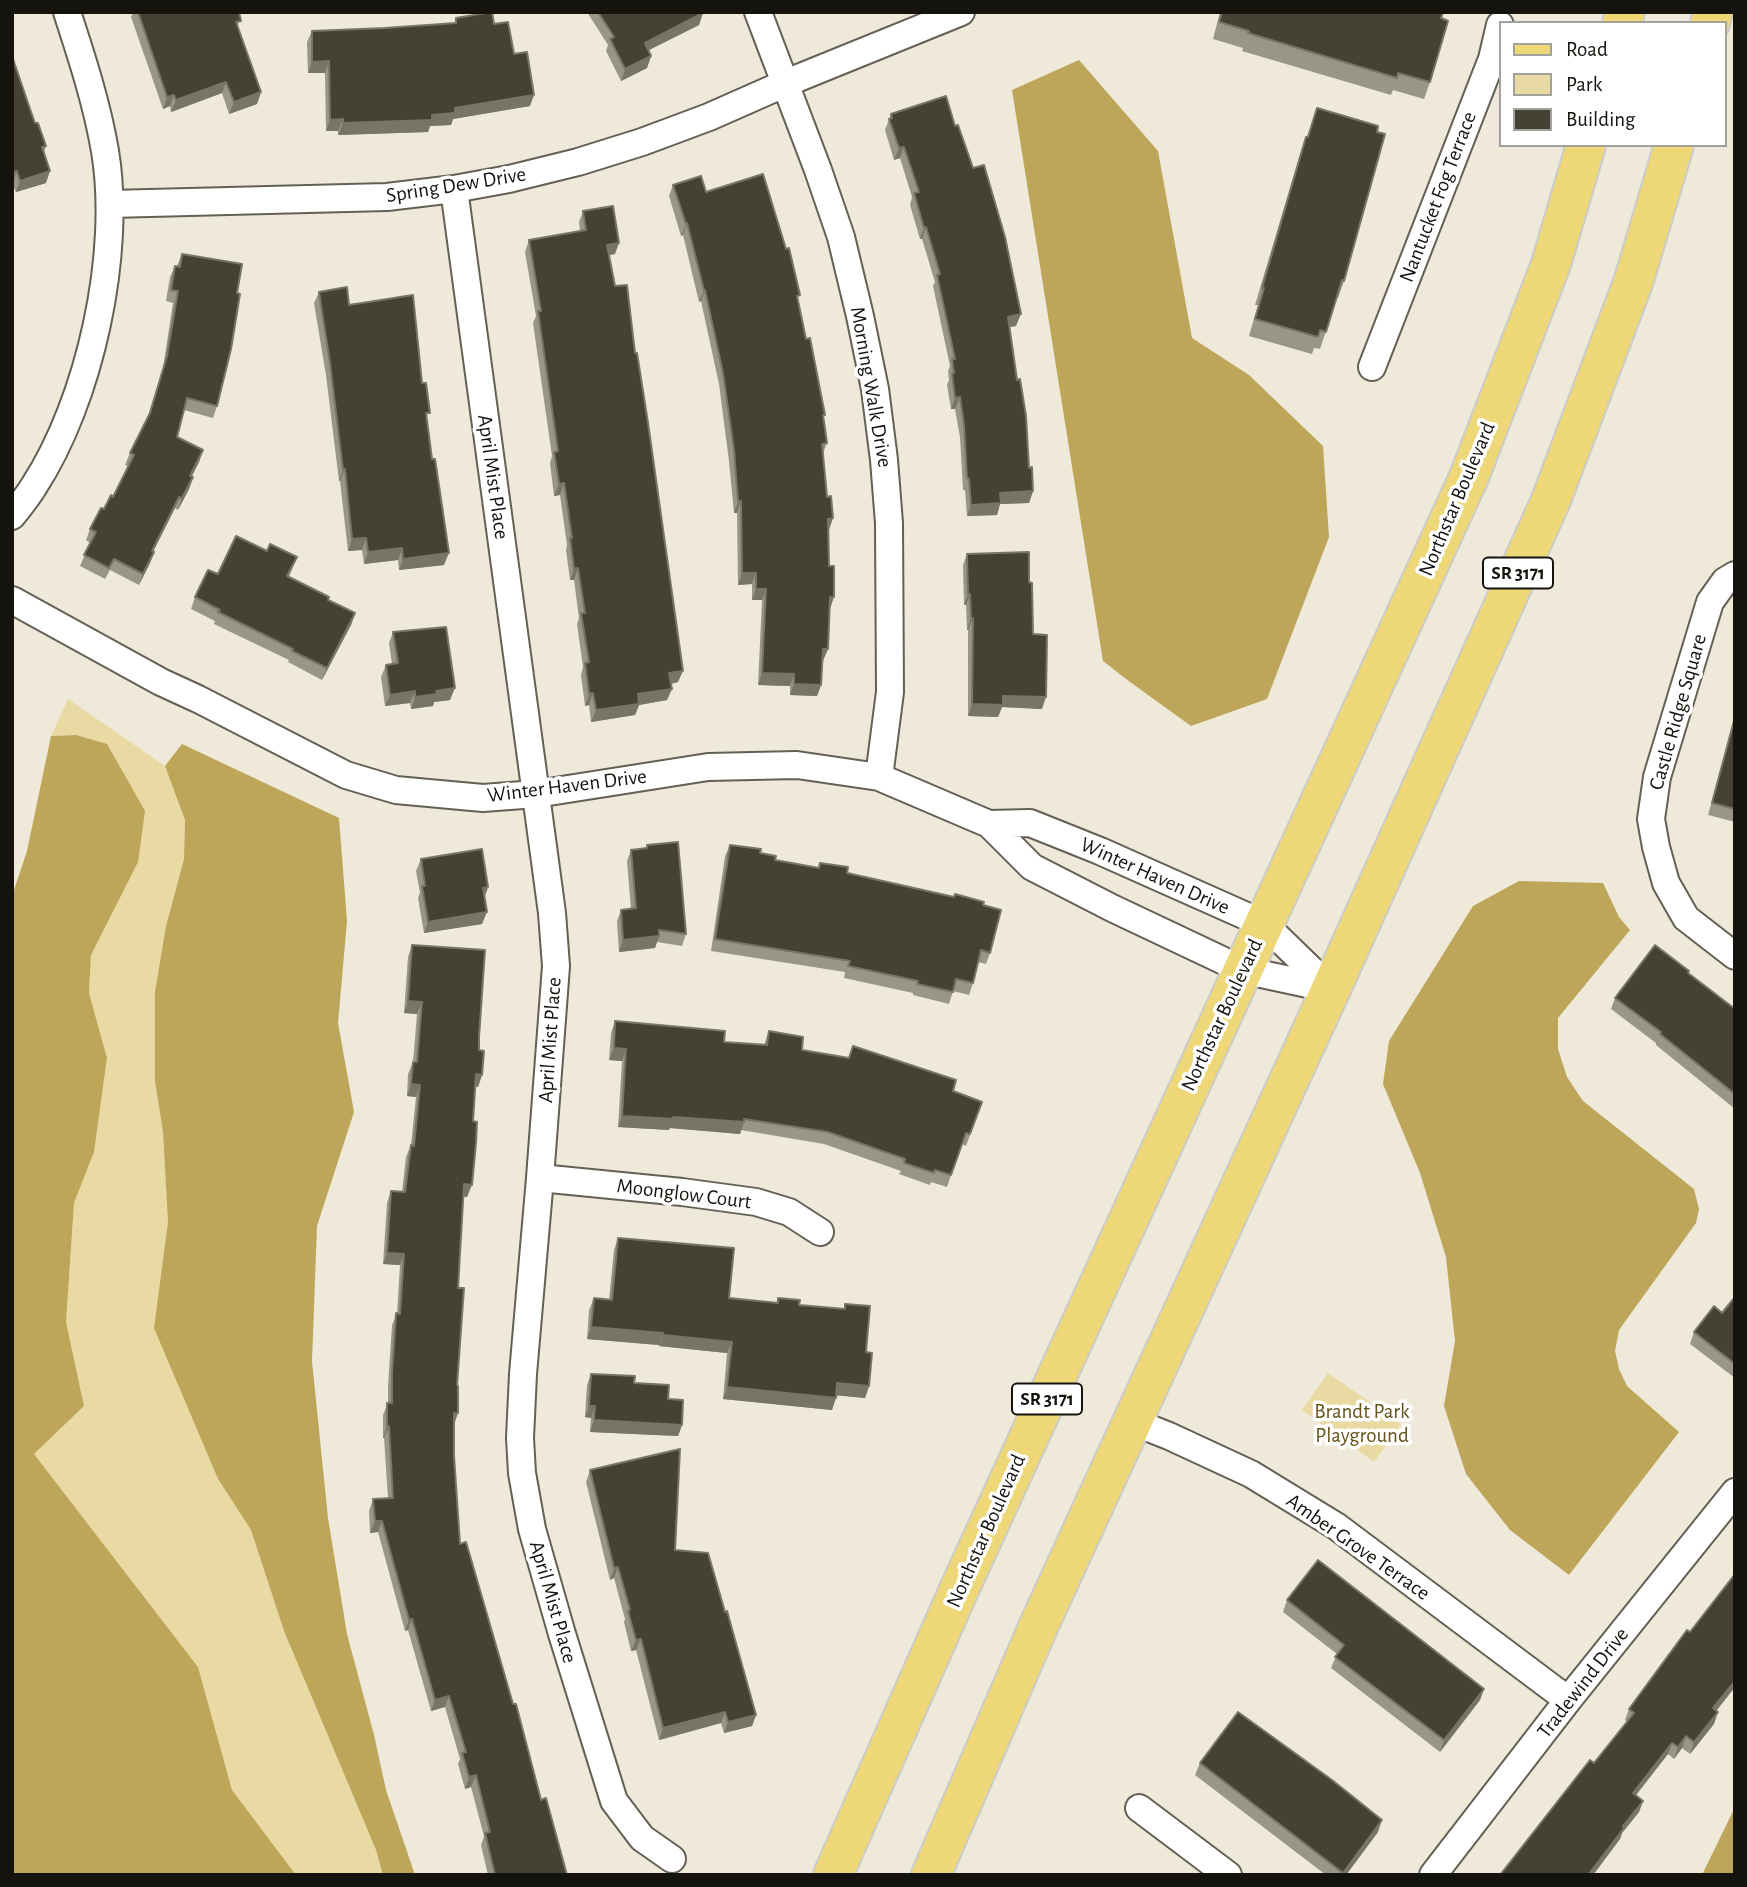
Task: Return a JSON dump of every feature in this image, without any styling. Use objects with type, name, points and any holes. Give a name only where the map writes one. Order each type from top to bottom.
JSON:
[{"type":"main road","name":"Northstar Boulevard","points":[[833,1875],[964,1579],[1469,477],[1551,264],[1585,147]]},
{"type":"main road","name":"SR 3171","points":[[931,1875],[1039,1625],[1331,989],[1551,500],[1634,280],[1673,147]]},
{"type":"street","points":[[12,516],[35,485],[74,404],[89,358],[107,260],[110,204],[106,154],[96,108],[67,12]]},
{"type":"street","name":"Morning Walk Drive","points":[[758,12],[841,237],[875,389],[890,523],[890,692],[878,777]]},
{"type":"street","name":"Spring Dew Drive","points":[[110,204],[387,197],[454,189],[520,176],[642,142],[709,117],[961,12]]},
{"type":"street","name":"Nantucket Fog Terrace","points":[[1372,367],[1492,59],[1498,36]]},
{"type":"street","name":"April Mist Place","points":[[454,189],[552,912],[556,966],[523,1374],[520,1438],[522,1473],[532,1529],[614,1801],[642,1838],[672,1859]]},
{"type":"street","name":"Castle Ridge Square","points":[[1735,575],[1725,581],[1710,602],[1657,777],[1651,819],[1666,883],[1686,918],[1735,956]]},
{"type":"street","name":"Winter Haven Drive","points":[[12,600],[161,682],[346,775],[396,790],[482,798],[536,794],[708,767],[797,765],[878,777],[989,824],[1032,867],[1243,970],[1331,989]]},
{"type":"street","name":"Winter Haven Drive","points":[[989,824],[1030,823],[1264,924],[1331,989]]},
{"type":"street","name":"Moonglow Court","points":[[540,1178],[756,1202],[789,1212],[820,1232]]},
{"type":"street","name":"Amber Grove Terrace","points":[[1131,1421],[1251,1474],[1336,1526],[1569,1700]]},
{"type":"street","name":"Tradewind Drive","points":[[1433,1875],[1735,1492]]},
{"type":"street","points":[[1139,1808],[1228,1875]]},
{"type":"green space","points":[[68,699],[165,766],[185,820],[184,859],[166,926],[155,1081],[163,1132],[168,1222],[155,1328],[218,1479],[251,1530],[284,1631],[376,1850],[383,1875],[296,1875],[232,1790],[198,1667],[34,1454],[84,1406],[66,1322],[74,1203],[94,1152],[107,1058],[89,993],[91,955],[113,912],[76,735],[51,736]]},
{"type":"green space","name":"Brandt Park Playground","points":[[1328,1373],[1401,1424],[1374,1462],[1302,1410]]},
{"type":"shaded area","points":[[1079,60],[1158,151],[1192,338],[1249,375],[1323,446],[1329,537],[1267,699],[1191,726],[1103,661],[1012,90]]},
{"type":"shaded area","points":[[76,735],[107,744],[145,811],[138,862],[91,955],[89,993],[107,1058],[94,1152],[74,1203],[66,1322],[84,1406],[34,1454],[198,1667],[232,1790],[296,1875],[12,1875],[12,896],[27,851],[51,736]]},
{"type":"shaded area","points":[[182,744],[339,818],[347,921],[338,1023],[354,1112],[317,1226],[312,1361],[328,1518],[347,1634],[386,1790],[415,1875],[383,1875],[376,1850],[284,1631],[251,1530],[218,1479],[154,1328],[168,1222],[163,1132],[155,1081],[155,992],[166,926],[184,859],[185,820],[165,766]]},
{"type":"shaded area","points":[[1519,881],[1603,883],[1619,917],[1630,930],[1558,1018],[1558,1049],[1567,1077],[1583,1101],[1694,1189],[1699,1209],[1696,1223],[1619,1330],[1615,1351],[1627,1386],[1679,1432],[1569,1575],[1510,1530],[1466,1474],[1444,1406],[1455,1341],[1446,1257],[1420,1173],[1383,1084],[1389,1041],[1473,906]]},
{"type":"shaded area","points":[[1735,1807],[1735,1875],[1702,1875]]},
{"type":"building","points":[[138,12],[239,12],[241,21],[236,22],[261,92],[234,102],[226,82],[176,100],[174,95],[167,97]]},
{"type":"building","points":[[492,12],[494,24],[508,22],[514,54],[527,52],[534,95],[455,108],[455,113],[432,115],[432,120],[343,123],[343,119],[330,120],[329,61],[312,62],[312,31],[456,23],[456,18]]},
{"type":"building","points":[[598,12],[703,13],[645,43],[651,56],[625,69],[610,39],[614,37]]},
{"type":"building","points":[[1222,12],[1443,12],[1441,18],[1448,21],[1430,82],[1398,73],[1397,78],[1248,33],[1249,31],[1219,22]]},
{"type":"building","points":[[12,56],[35,123],[38,123],[46,146],[42,147],[50,171],[20,181],[17,171],[12,172]]},
{"type":"building","points":[[946,96],[955,126],[958,125],[973,168],[984,165],[1005,237],[1021,314],[1008,317],[1017,380],[1020,379],[1026,416],[1033,491],[1000,493],[1001,503],[971,505],[964,425],[960,397],[955,398],[952,359],[955,359],[937,275],[940,274],[914,193],[919,192],[904,147],[899,148],[889,119],[892,118],[891,114]]},
{"type":"building","points":[[1317,108],[1378,126],[1377,132],[1385,134],[1344,281],[1342,280],[1326,332],[1320,330],[1318,337],[1255,319],[1306,137]]},
{"type":"building","points":[[763,174],[786,249],[789,248],[800,295],[797,296],[806,339],[810,338],[825,415],[827,443],[822,444],[827,497],[831,496],[833,518],[828,519],[829,566],[834,566],[834,597],[830,597],[828,649],[823,649],[821,685],[794,684],[794,674],[762,673],[766,589],[756,589],[756,573],[742,573],[741,501],[738,501],[723,373],[705,290],[687,223],[673,185],[701,176],[706,192]]},
{"type":"building","points":[[613,206],[619,243],[607,245],[615,286],[627,285],[683,671],[669,673],[672,689],[638,694],[639,704],[596,710],[593,693],[589,694],[585,663],[589,662],[581,613],[585,613],[578,568],[574,569],[564,483],[559,484],[554,452],[558,451],[538,311],[541,311],[529,240],[586,230],[583,211]]},
{"type":"building","points":[[182,254],[242,264],[231,349],[217,406],[187,398],[177,437],[203,450],[190,476],[193,477],[182,498],[179,497],[143,574],[114,559],[109,568],[84,555],[96,532],[90,529],[101,508],[104,509],[111,495],[113,497],[134,455],[130,453],[150,413],[167,356],[178,291],[171,290],[175,266],[180,267]]},
{"type":"building","points":[[347,287],[349,305],[413,295],[422,383],[426,383],[430,413],[426,413],[432,459],[435,459],[449,553],[403,559],[402,548],[368,552],[366,538],[352,539],[345,469],[343,470],[319,292]]},
{"type":"building","points":[[236,536],[267,551],[270,544],[297,557],[287,576],[355,613],[327,668],[218,612],[220,610],[195,597],[208,570],[218,574]]},
{"type":"building","points":[[1029,552],[1033,634],[1047,635],[1046,697],[1003,696],[1003,705],[972,704],[973,618],[968,594],[967,554]]},
{"type":"building","points":[[446,627],[455,688],[415,697],[415,691],[390,695],[386,665],[398,663],[393,632]]},
{"type":"building","points":[[1735,717],[1735,809],[1712,803]]},
{"type":"building","points":[[678,842],[686,934],[659,930],[659,936],[623,940],[621,910],[636,908],[631,850],[647,848],[647,845]]},
{"type":"building","points":[[730,845],[761,849],[760,853],[776,856],[775,860],[819,868],[820,863],[848,867],[847,873],[984,902],[983,905],[1001,910],[990,953],[981,950],[973,983],[956,979],[953,992],[917,984],[918,981],[848,966],[850,961],[715,939]]},
{"type":"building","points":[[482,849],[488,887],[483,888],[487,912],[428,922],[421,859]]},
{"type":"building","points":[[412,945],[485,950],[479,1037],[479,1050],[484,1051],[482,1075],[476,1074],[473,1121],[477,1122],[476,1143],[472,1185],[464,1184],[458,1288],[464,1288],[457,1385],[458,1413],[454,1413],[460,1544],[466,1542],[513,1704],[516,1704],[541,1800],[546,1798],[567,1875],[495,1875],[485,1833],[490,1832],[476,1775],[469,1777],[462,1753],[466,1752],[449,1696],[435,1700],[412,1619],[409,1620],[382,1521],[375,1521],[373,1499],[393,1498],[387,1403],[392,1403],[396,1313],[400,1314],[404,1254],[387,1253],[391,1191],[405,1192],[411,1145],[414,1146],[420,1085],[411,1084],[413,1062],[417,1062],[422,1002],[408,1001]]},
{"type":"building","points":[[1655,945],[1735,1009],[1735,1094],[1660,1034],[1661,1032],[1615,998]]},
{"type":"building","points":[[615,1021],[725,1031],[724,1042],[767,1045],[769,1031],[803,1037],[802,1050],[849,1058],[853,1046],[956,1080],[953,1091],[982,1102],[970,1134],[966,1133],[951,1175],[935,1170],[934,1173],[904,1163],[905,1159],[828,1132],[744,1119],[744,1122],[622,1116],[626,1049],[614,1048]]},
{"type":"building","points":[[618,1238],[734,1248],[729,1298],[778,1303],[778,1298],[800,1300],[799,1305],[845,1309],[845,1304],[870,1306],[866,1352],[872,1353],[869,1386],[837,1383],[836,1398],[727,1387],[732,1342],[591,1327],[594,1298],[612,1300]]},
{"type":"building","points":[[1735,1297],[1735,1364],[1694,1332],[1714,1306],[1722,1313]]},
{"type":"building","points":[[591,1374],[635,1376],[634,1383],[669,1385],[668,1399],[683,1400],[682,1425],[594,1420],[595,1406],[589,1406]]},
{"type":"building","points":[[680,1449],[675,1550],[708,1553],[756,1715],[728,1722],[725,1712],[663,1728],[641,1639],[636,1640],[618,1567],[614,1568],[590,1470]]},
{"type":"building","points":[[1318,1560],[1484,1689],[1444,1740],[1335,1657],[1344,1645],[1287,1600]]},
{"type":"building","points":[[1735,1574],[1735,1681],[1713,1708],[1718,1712],[1694,1742],[1686,1736],[1678,1747],[1672,1743],[1633,1793],[1643,1801],[1588,1875],[1500,1875],[1590,1760],[1594,1763],[1634,1713],[1629,1709],[1687,1630],[1690,1632]]},
{"type":"building","points":[[1238,1712],[1382,1820],[1343,1873],[1200,1763]]}]
